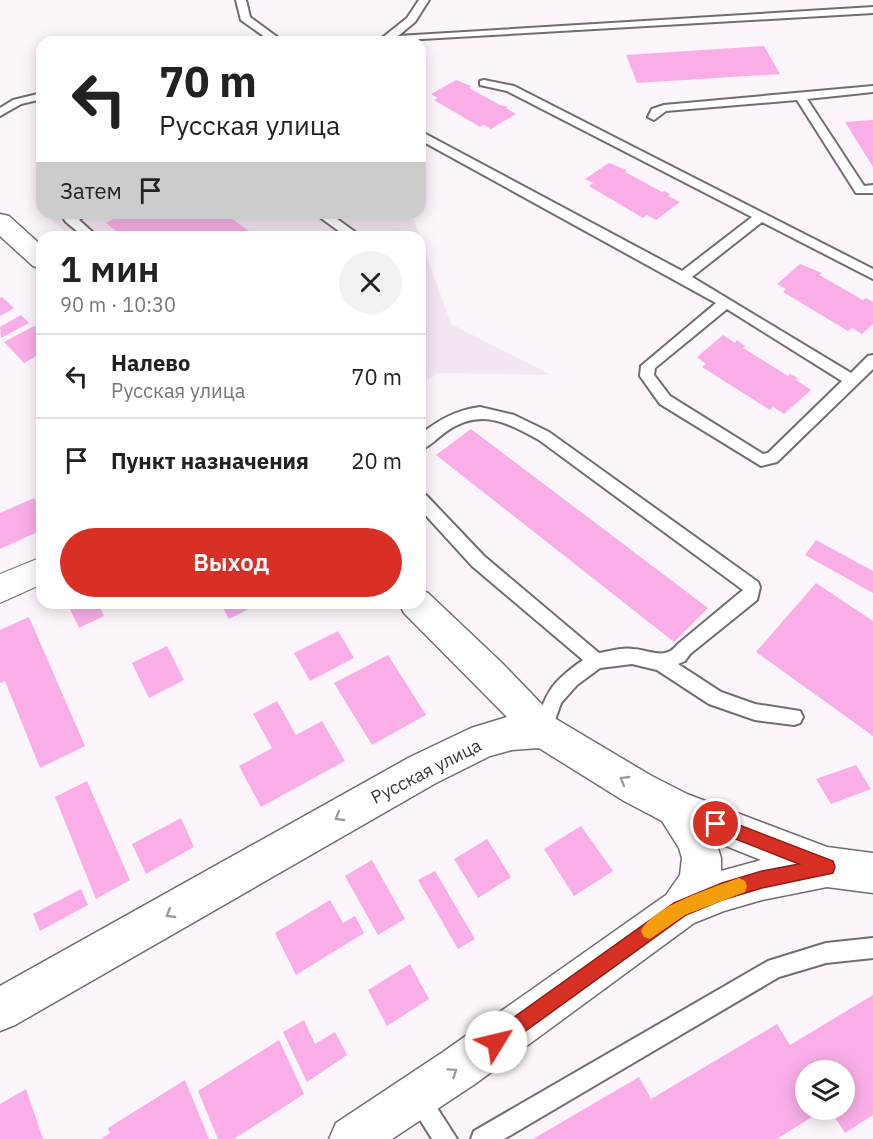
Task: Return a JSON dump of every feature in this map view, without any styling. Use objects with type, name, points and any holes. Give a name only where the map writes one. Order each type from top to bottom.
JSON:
[{"type":"main road","points":[[0,222],[36,255]]},
{"type":"main road","points":[[422,609],[490,674],[543,731],[637,788],[676,808],[827,867],[873,873]]},
{"type":"main road","points":[[484,740],[494,728],[496,709],[490,674]]},
{"type":"main road","name":"Русская улица","points":[[0,1010],[423,770],[484,740],[512,732],[543,731]]},
{"type":"main road","points":[[676,808],[694,835],[702,875],[694,893],[680,909]]},
{"type":"main road","points":[[352,1139],[459,1068],[680,909],[722,891],[762,880],[827,867]]},
{"type":"street","points":[[0,590],[36,573]]},
{"type":"lane","points":[[241,0],[245,18],[270,36]]},
{"type":"lane","points":[[387,36],[411,20],[424,0]]},
{"type":"lane","points":[[426,38],[873,10]]},
{"type":"lane","points":[[484,83],[510,88],[873,275]]},
{"type":"lane","points":[[654,117],[656,111],[664,108],[873,89]]},
{"type":"lane","points":[[801,96],[860,190],[873,189]]},
{"type":"lane","points":[[0,113],[17,102],[36,97]]},
{"type":"lane","points":[[426,138],[683,277],[852,380]]},
{"type":"lane","points":[[683,277],[760,217]]},
{"type":"lane","points":[[70,219],[85,231]]},
{"type":"lane","points":[[329,219],[347,231]]},
{"type":"lane","points":[[726,302],[648,366],[647,376],[665,400],[761,460],[772,458],[873,360]]},
{"type":"lane","points":[[426,438],[457,416],[476,411],[500,414],[518,421],[544,435],[752,587],[751,595],[684,648],[679,656],[661,663]]},
{"type":"lane","points":[[426,505],[478,561],[596,661]]},
{"type":"lane","points":[[543,731],[553,699],[571,679],[596,661],[632,656],[661,663],[715,698],[755,712],[794,717]]},
{"type":"lane","points":[[482,1139],[775,968],[826,953],[873,948]]},
{"type":"lane","points":[[416,1096],[446,1139]]},
{"type":"shaded area","points":[[50,219],[413,219],[418,231],[65,231]]},
{"type":"shaded area","points":[[426,255],[451,324],[551,375],[438,373],[426,381]]},
{"type":"building","points":[[764,46],[780,74],[637,83],[626,55]]},
{"type":"building","points":[[456,80],[471,86],[469,88],[508,107],[506,108],[516,114],[491,129],[484,125],[480,127],[434,100],[438,98],[431,94]]},
{"type":"building","points":[[873,120],[873,167],[845,122]]},
{"type":"building","points":[[609,163],[627,170],[625,172],[670,194],[668,196],[680,202],[656,220],[647,215],[643,218],[589,186],[593,183],[585,179]]},
{"type":"building","points":[[114,219],[232,219],[249,231],[116,231],[106,223]]},
{"type":"building","points":[[800,264],[822,273],[819,275],[863,300],[866,298],[873,302],[873,324],[862,334],[852,328],[848,331],[783,292],[786,289],[777,284]]},
{"type":"building","points":[[2,297],[14,308],[0,316],[0,298]]},
{"type":"building","points":[[21,315],[29,323],[1,338],[0,327]]},
{"type":"building","points":[[34,326],[36,328],[36,356],[24,363],[4,342]]},
{"type":"building","points":[[723,335],[735,343],[737,340],[745,346],[743,348],[788,376],[790,374],[798,378],[796,380],[811,390],[784,414],[773,407],[770,410],[702,367],[706,364],[697,357]]},
{"type":"building","points":[[471,429],[708,608],[674,642],[436,455]]},
{"type":"building","points":[[34,498],[36,533],[0,549],[0,513]]},
{"type":"building","points":[[816,540],[873,571],[873,593],[805,555]]},
{"type":"building","points":[[816,583],[873,621],[873,736],[756,652]]},
{"type":"building","points":[[70,609],[101,609],[104,616],[79,628]]},
{"type":"building","points":[[223,609],[249,609],[229,619]]},
{"type":"building","points":[[29,617],[85,746],[40,768],[5,681],[0,683],[0,630]]},
{"type":"building","points":[[338,631],[354,658],[310,681],[294,653]]},
{"type":"building","points":[[167,646],[184,680],[149,698],[132,663]]},
{"type":"building","points":[[388,655],[426,715],[372,745],[334,683]]},
{"type":"building","points":[[277,701],[296,735],[322,721],[345,761],[261,807],[239,766],[272,748],[253,714]]},
{"type":"building","points":[[856,765],[871,789],[831,804],[816,779]]},
{"type":"building","points":[[87,781],[130,880],[96,899],[55,797]]},
{"type":"building","points":[[181,818],[194,847],[146,874],[132,844]]},
{"type":"building","points":[[581,826],[613,871],[574,896],[544,849]]},
{"type":"building","points":[[487,839],[511,877],[478,898],[454,859]]},
{"type":"building","points":[[372,860],[405,919],[378,935],[345,876]]},
{"type":"building","points":[[435,871],[475,939],[458,949],[418,880]]},
{"type":"building","points":[[81,889],[88,905],[40,931],[33,914]]},
{"type":"building","points":[[330,900],[343,923],[355,916],[364,933],[296,975],[275,933]]},
{"type":"building","points":[[410,964],[429,999],[387,1026],[368,990]]},
{"type":"building","points":[[873,995],[873,1115],[845,1133],[837,1120],[855,1120],[855,1060],[795,1060],[795,1120],[807,1120],[777,1139],[533,1139],[639,1077],[651,1099],[777,1024],[790,1045]]},
{"type":"building","points":[[304,1020],[315,1044],[335,1032],[347,1055],[307,1082],[283,1032]]},
{"type":"building","points":[[279,1040],[304,1094],[234,1139],[218,1139],[198,1091]]},
{"type":"building","points":[[185,1080],[209,1139],[101,1139],[110,1133],[108,1128]]},
{"type":"building","points":[[26,1089],[43,1139],[0,1139],[0,1104]]},
{"type":"slow traffic","points":[[650,931],[680,909],[739,886]]},
{"type":"route","points":[[496,1042],[680,909],[722,891],[762,880],[827,867],[716,824]]}]
